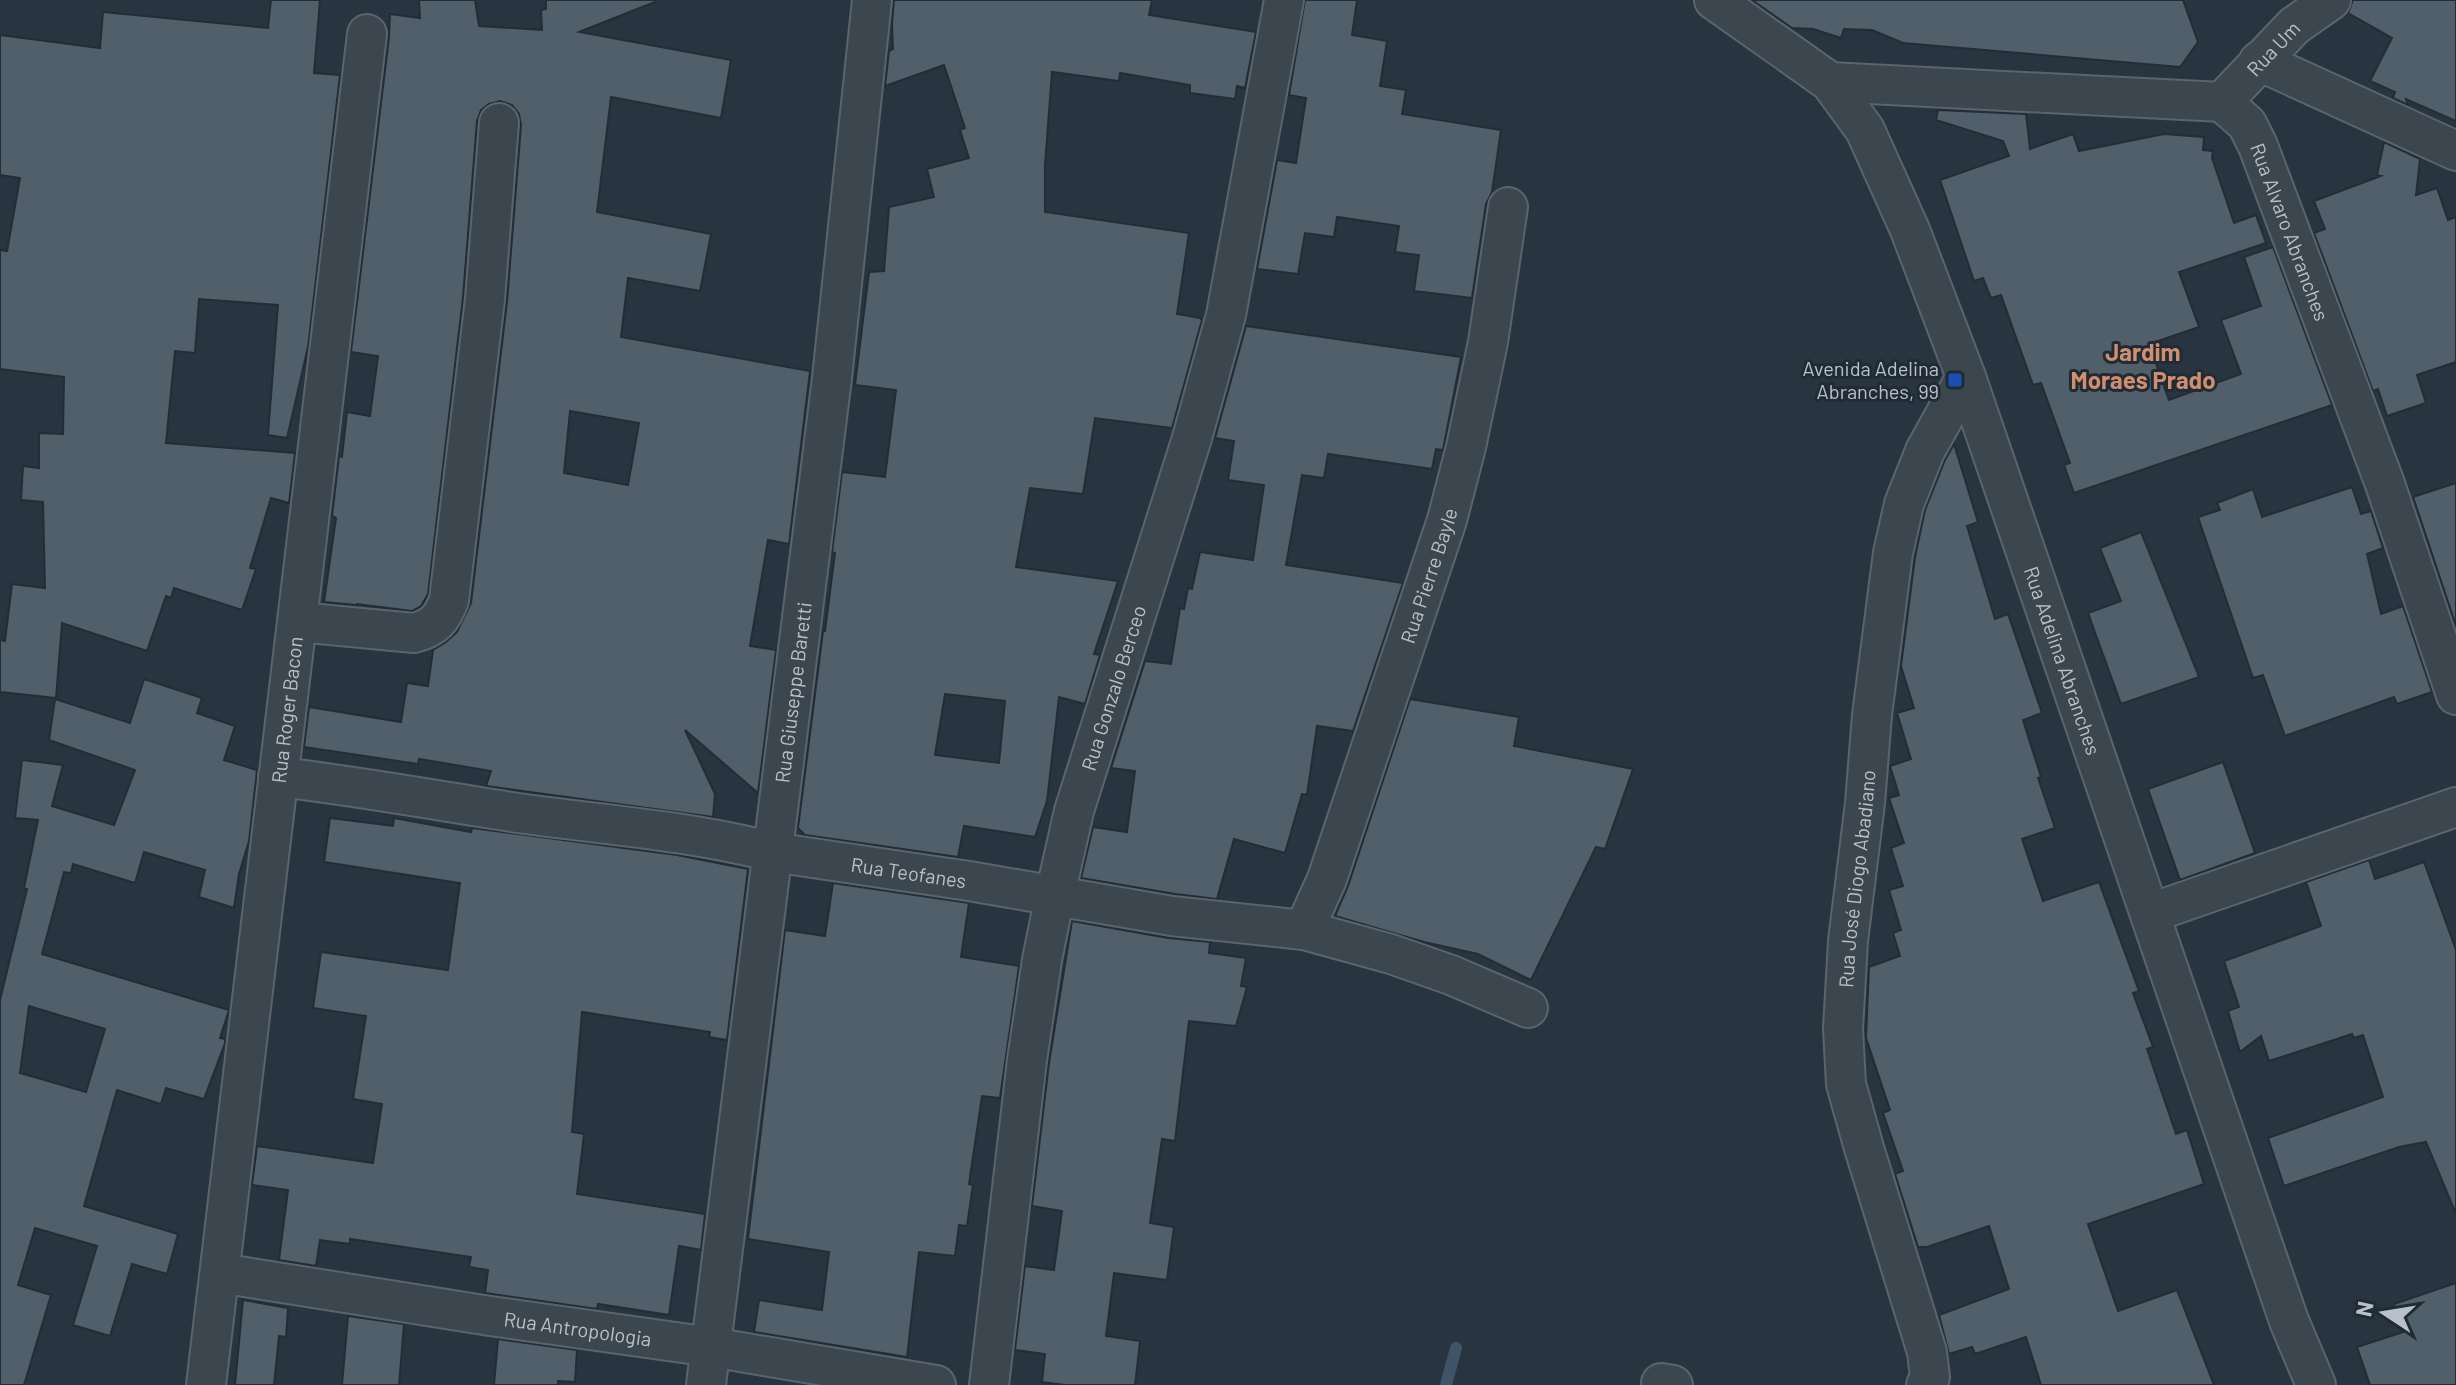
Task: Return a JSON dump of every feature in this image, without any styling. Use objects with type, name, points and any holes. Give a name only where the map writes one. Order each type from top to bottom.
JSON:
[{"type":"street","name":"Rua Giuseppe Baretti","points":[[706,1385],[832,378],[872,0]]},
{"type":"street","name":"Rua Gonzalo Berceo","points":[[989,1385],[1027,1060],[1055,895],[1074,811],[1192,438],[1226,315],[1284,0]]},
{"type":"street","name":"Rua Adelina Abranches","points":[[1714,0],[1830,82],[1865,130],[1910,230],[1966,377],[2289,1321],[2316,1385]]},
{"type":"street","name":"Rua Um","points":[[2222,102],[2294,26],[2331,0]]},
{"type":"street","name":"Rua Roger Bacon","points":[[206,1385],[367,34]]},
{"type":"street","points":[[2259,61],[2456,151]]},
{"type":"street","points":[[1830,82],[2222,102]]},
{"type":"street","name":"Rua Alvaro Abranches","points":[[2222,102],[2247,124],[2258,146],[2385,484],[2456,695]]},
{"type":"street","points":[[298,622],[414,633],[428,630],[442,618],[449,600],[485,299],[499,123]]},
{"type":"street","name":"Rua Pierre Bayle","points":[[1304,930],[1327,879],[1447,520],[1488,342],[1508,207]]},
{"type":"street","name":"Rua José Diogo Abadiano","points":[[1926,1385],[1930,1377],[1927,1352],[1846,1084],[1843,1029],[1848,941],[1893,553],[1904,504],[1925,451],[1966,377]]},
{"type":"street","name":"Rua Teofanes","points":[[278,777],[746,845],[772,852],[1172,916],[1304,930],[1391,954],[1451,975],[1528,1008]]},
{"type":"street","points":[[2151,913],[2456,807]]},
{"type":"street","name":"Rua Antropologia","points":[[220,1273],[711,1347],[936,1385]]},
{"type":"building","points":[[271,0],[320,0],[314,73],[340,75],[308,347],[287,438],[268,435],[278,305],[199,299],[195,353],[175,351],[166,443],[295,453],[289,503],[271,498],[250,568],[256,569],[242,610],[174,588],[171,598],[166,596],[147,651],[62,623],[56,698],[0,692],[0,640],[5,641],[12,584],[45,588],[43,502],[21,500],[23,466],[39,468],[39,433],[63,434],[64,377],[0,369],[0,250],[7,251],[20,178],[0,175],[0,35],[100,48],[103,12],[268,28]]},
{"type":"building","points":[[419,0],[475,0],[479,26],[542,30],[541,10],[546,9],[546,0],[655,0],[579,32],[731,60],[721,118],[611,97],[597,212],[711,234],[700,291],[628,278],[621,337],[810,371],[789,544],[768,540],[750,646],[776,650],[758,793],[685,730],[715,794],[713,817],[486,786],[491,771],[419,759],[418,764],[304,747],[309,707],[401,722],[407,683],[428,686],[433,650],[457,632],[471,603],[507,302],[521,125],[519,114],[512,105],[500,101],[481,110],[477,121],[463,297],[428,594],[421,606],[412,611],[324,602],[336,518],[332,516],[339,456],[342,457],[347,412],[370,416],[378,356],[351,352],[390,14],[420,18]],"holes":[[[570,411],[639,423],[628,485],[564,473]]]},
{"type":"building","points":[[894,0],[1152,0],[1149,15],[1256,32],[1245,88],[1237,86],[1235,99],[1190,93],[1190,85],[1120,73],[1119,81],[1052,72],[1045,212],[1189,233],[1177,314],[1202,320],[1172,428],[1095,418],[1083,494],[1030,488],[1016,567],[1118,581],[1094,654],[1100,655],[1085,704],[1059,697],[1047,801],[1035,837],[964,826],[958,857],[805,835],[798,828],[835,553],[832,552],[842,472],[885,477],[896,390],[855,385],[869,272],[884,271],[889,207],[934,197],[927,169],[969,158],[960,130],[965,128],[944,65],[885,86],[889,51],[893,49]],"holes":[[[945,694],[1005,701],[999,763],[935,755]]]},
{"type":"building","points":[[1305,0],[1357,0],[1352,35],[1387,41],[1380,86],[1406,90],[1402,114],[1501,130],[1472,298],[1414,291],[1419,255],[1395,252],[1399,226],[1337,217],[1334,237],[1305,233],[1298,274],[1257,269],[1277,160],[1296,163],[1306,98],[1289,95]]},
{"type":"building","points":[[1752,0],[2183,0],[2198,42],[2180,67],[1903,43],[1872,30],[1844,29],[1841,38],[1813,29],[1792,28]]},
{"type":"building","points":[[2353,0],[2456,0],[2456,121],[2406,99],[2408,105],[2393,98],[2395,92],[2370,81],[2392,38],[2348,13]]},
{"type":"building","points":[[1938,110],[2026,114],[2030,149],[2073,134],[2079,151],[2164,134],[2204,137],[2203,150],[2213,151],[2212,158],[2234,223],[2256,215],[2266,243],[2179,272],[2199,327],[2149,344],[2169,400],[2241,374],[2221,320],[2261,306],[2244,257],[2273,247],[2332,405],[2074,493],[2064,465],[2070,463],[2041,383],[2033,385],[2001,295],[1991,298],[1983,278],[1974,281],[1940,180],[2009,156],[2003,141],[1936,120]]},
{"type":"building","points":[[2384,142],[2420,159],[2416,195],[2437,188],[2448,220],[2456,217],[2456,362],[2417,375],[2426,403],[2387,416],[2378,389],[2373,391],[2314,233],[2325,229],[2314,201],[2381,176],[2377,175]]},
{"type":"building","points":[[1246,326],[1461,357],[1443,450],[1436,449],[1432,469],[1328,454],[1324,478],[1302,475],[1286,565],[1403,583],[1353,731],[1317,726],[1307,795],[1302,794],[1285,853],[1234,839],[1217,899],[1081,878],[1093,827],[1127,832],[1135,771],[1111,768],[1145,661],[1171,664],[1180,608],[1184,609],[1188,588],[1192,589],[1200,552],[1253,560],[1264,485],[1228,480],[1234,441],[1215,438]]},
{"type":"building","points":[[1954,444],[1978,522],[1967,526],[1995,619],[2008,614],[2042,713],[2023,720],[2055,828],[2022,839],[2043,901],[2099,882],[2139,991],[2133,993],[2153,1047],[2147,1049],[2176,1134],[2187,1130],[2204,1184],[2088,1224],[2118,1311],[2177,1290],[2214,1385],[2041,1385],[2026,1337],[1975,1354],[1972,1347],[1949,1354],[1939,1315],[2009,1289],[1989,1226],[1927,1247],[1918,1247],[1895,1174],[1903,1171],[1883,1113],[1890,1110],[1866,1038],[1869,967],[1900,956],[1893,933],[1901,930],[1889,890],[1903,886],[1891,848],[1904,843],[1889,798],[1899,795],[1890,766],[1911,759],[1897,713],[1914,708],[1901,666],[1915,557],[1925,510]]},
{"type":"building","points":[[2456,483],[2456,626],[2413,497]]},
{"type":"building","points":[[2352,487],[2361,514],[2371,511],[2383,548],[2367,554],[2381,614],[2403,606],[2432,692],[2397,704],[2394,697],[2285,736],[2263,675],[2253,678],[2198,517],[2220,510],[2217,503],[2253,489],[2262,517]]},
{"type":"building","points":[[2141,532],[2199,677],[2121,704],[2088,613],[2121,601],[2100,548]]},
{"type":"building","points":[[144,679],[202,698],[197,713],[235,726],[224,760],[257,770],[249,841],[239,874],[234,908],[199,897],[205,870],[144,852],[135,883],[73,864],[71,873],[64,872],[42,954],[229,1010],[220,1038],[225,1039],[225,1043],[204,1099],[166,1088],[161,1104],[117,1090],[84,1206],[178,1234],[167,1274],[132,1264],[110,1336],[73,1325],[97,1246],[35,1228],[18,1285],[51,1295],[24,1385],[0,1385],[0,1000],[27,889],[24,888],[38,820],[15,818],[22,760],[63,765],[52,806],[114,825],[135,770],[49,740],[55,699],[130,723]],"holes":[[[29,1006],[105,1029],[86,1092],[20,1073]]]},
{"type":"building","points":[[1410,699],[1519,717],[1514,746],[1633,769],[1605,849],[1596,847],[1531,980],[1478,954],[1335,916],[1348,886]]},
{"type":"building","points":[[2223,762],[2255,853],[2180,880],[2148,789]]},
{"type":"building","points":[[330,818],[393,826],[394,818],[471,832],[472,828],[677,855],[748,869],[727,1040],[709,1037],[710,1032],[582,1012],[572,1132],[584,1134],[577,1194],[705,1214],[701,1250],[679,1246],[669,1315],[598,1304],[597,1309],[485,1293],[488,1270],[469,1267],[471,1257],[350,1239],[350,1244],[320,1240],[316,1266],[279,1260],[288,1190],[252,1185],[257,1146],[373,1163],[382,1104],[353,1099],[366,1016],[313,1008],[321,952],[448,970],[460,883],[324,862]]},
{"type":"building","points":[[2369,860],[2375,879],[2424,862],[2456,950],[2456,1214],[2426,1142],[2399,1147],[2284,1186],[2268,1138],[2383,1097],[2363,1035],[2354,1038],[2352,1034],[2269,1061],[2261,1036],[2240,1052],[2228,1011],[2239,1007],[2224,961],[2321,926],[2306,882]]},
{"type":"building","points":[[833,883],[969,903],[961,957],[1019,966],[1000,1098],[982,1096],[969,1184],[973,1185],[967,1226],[959,1225],[955,1256],[919,1252],[907,1357],[754,1332],[759,1300],[822,1310],[829,1252],[748,1239],[785,930],[825,936]]},
{"type":"building","points":[[1072,921],[1210,942],[1209,953],[1246,958],[1241,986],[1247,987],[1236,1026],[1189,1021],[1175,1141],[1162,1139],[1150,1223],[1174,1227],[1167,1280],[1114,1273],[1106,1336],[1140,1341],[1135,1385],[1042,1382],[1045,1354],[1015,1350],[1025,1266],[1054,1270],[1062,1211],[1032,1206],[1049,1063]]},
{"type":"building","points":[[2456,1283],[2456,1385],[2370,1385],[2357,1347],[2403,1332],[2394,1304]]},
{"type":"building","points":[[243,1300],[288,1308],[286,1337],[279,1336],[274,1385],[235,1385]]},
{"type":"building","points":[[348,1316],[404,1324],[399,1385],[342,1385]]},
{"type":"building","points":[[498,1339],[577,1350],[575,1382],[494,1385]]},
{"type":"waterway","points":[[1446,1385],[1456,1348]]},
{"type":"place","name":"Avenida Adelina Abranches, 99","points":[[1955,380]]},
{"type":"district","name":"Jardim Moraes Prado","points":[[2143,365]]}]
